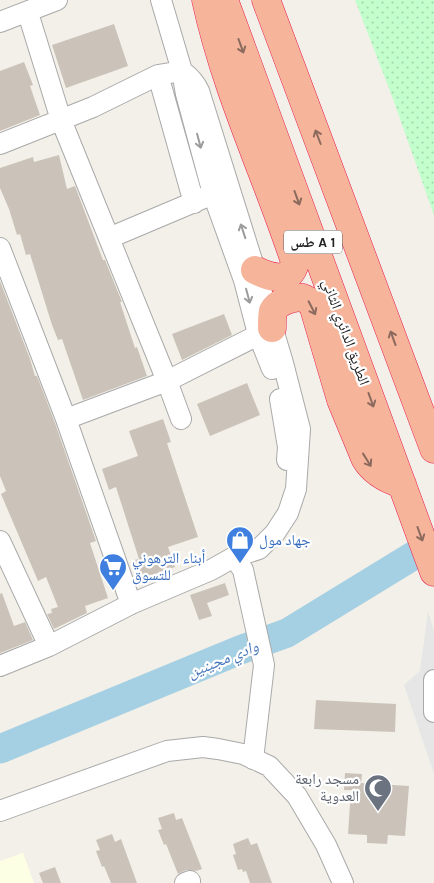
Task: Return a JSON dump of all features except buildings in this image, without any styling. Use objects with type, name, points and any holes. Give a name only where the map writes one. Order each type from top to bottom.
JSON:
[{"type":"highway","points":[[206,0],[215,41],[235,101],[295,262],[294,268],[289,274],[280,277],[274,278],[255,270]]},
{"type":"highway","name":"الطريق الدائري الثاني","points":[[224,0],[434,572]]},
{"type":"highway","name":"طس A 1","points":[[266,0],[434,450]]},
{"type":"highway","points":[[265,331],[273,311],[286,301],[295,297],[302,297],[313,305],[341,400],[365,458],[370,466],[404,490]]},
{"type":"street","points":[[0,22],[28,13],[58,0]]},
{"type":"street","points":[[0,666],[49,646],[131,604],[211,570],[234,557],[259,549],[275,533],[288,513],[296,489],[300,429],[213,194],[186,94],[182,71],[161,0]]},
{"type":"street","points":[[28,13],[61,120],[167,381],[180,419]]},
{"type":"street","points":[[0,144],[61,120],[158,75],[182,71]]},
{"type":"street","points":[[182,71],[196,83],[199,92],[255,270],[265,331]]},
{"type":"street","points":[[158,75],[194,203]]},
{"type":"street","points":[[109,238],[213,194]]},
{"type":"street","points":[[0,248],[66,419],[131,604]]},
{"type":"street","points":[[66,419],[167,381],[265,331]]},
{"type":"street","points":[[0,541],[49,646]]},
{"type":"street","points":[[234,557],[243,570],[264,665],[253,759]]},
{"type":"street","points":[[434,680],[434,712]]},
{"type":"street","points":[[0,811],[167,751],[203,747],[243,754],[269,766],[297,796],[326,845],[343,883]]},
{"type":"shaded area","points":[[428,611],[434,631],[434,774],[404,685],[420,671]]},
{"type":"shaded area","points":[[23,853],[34,883],[0,883],[0,861]]},
{"type":"green space","points":[[355,0],[434,0],[434,215],[393,99]]},
{"type":"waterway","name":"وادي مجينين","points":[[0,749],[240,650],[287,633],[434,543]]},
{"type":"place","name":"جهاد مول","points":[[240,564]]},
{"type":"place","name":"أبناء الترهوني للتسوق","points":[[113,591]]},
{"type":"place","name":"مسجد رابعة العدوية","points":[[378,812]]}]
